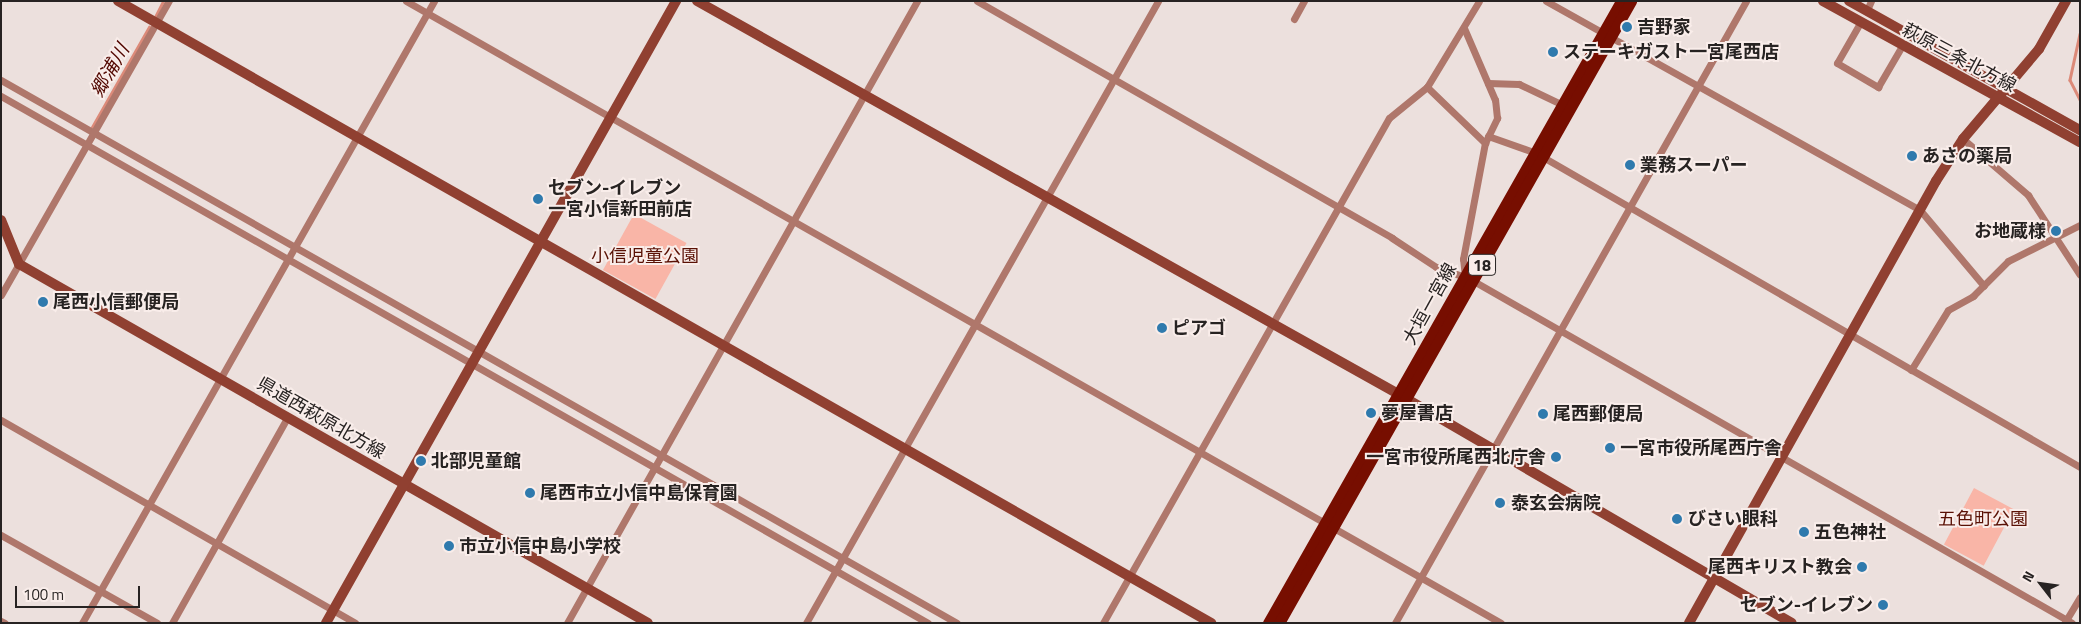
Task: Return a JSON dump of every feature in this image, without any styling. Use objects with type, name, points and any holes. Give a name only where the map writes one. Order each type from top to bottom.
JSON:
[{"type":"main road","name":"大垣一宮線","points":[[1268,623],[1329,526],[1403,397],[1607,35],[1621,1]]},
{"type":"main road","name":"大垣一宮線","points":[[1539,156],[1563,105],[1631,1]]},
{"type":"main road","name":"大垣一宮線","points":[[1279,623],[1329,526]]},
{"type":"street","points":[[118,1],[724,343],[1211,623]]},
{"type":"street","points":[[1,295],[169,1]]},
{"type":"street","points":[[406,1],[611,116],[975,326],[1200,451],[1501,623]]},
{"type":"street","points":[[82,623],[151,506],[434,1]]},
{"type":"street","points":[[326,623],[676,1]]},
{"type":"street","points":[[696,1],[1493,448],[1792,623]]},
{"type":"street","points":[[567,623],[917,1]]},
{"type":"street","points":[[977,1],[1337,206],[1436,267],[1469,279],[1561,330],[1782,455],[2068,622],[2080,597]]},
{"type":"street","points":[[806,623],[1158,1]]},
{"type":"street","points":[[1294,19],[1304,1]]},
{"type":"street","points":[[1103,623],[1337,206],[1389,118],[1427,87],[1480,1]]},
{"type":"street","points":[[1546,1],[1920,210],[1984,286]]},
{"type":"street","points":[[1395,623],[1493,448],[1631,210],[1746,1]]},
{"type":"street","name":"萩原三条北方線","points":[[1823,1],[2080,142]]},
{"type":"street","name":"萩原三条北方線","points":[[1849,1],[1869,6],[2006,89],[2080,130]]},
{"type":"street","points":[[1689,623],[1920,210],[1963,139],[2039,49],[2066,1]]},
{"type":"street","points":[[1860,23],[1837,63],[1878,87],[1902,46]]},
{"type":"street","points":[[1464,28],[1488,83],[1497,118],[1487,139],[1463,259],[1469,279]]},
{"type":"street","points":[[1,80],[480,348],[958,623]]},
{"type":"street","points":[[1488,83],[1518,84],[1563,105]]},
{"type":"street","points":[[1427,87],[1487,139],[1539,156],[1631,210],[1851,333],[1911,370],[2080,467]]},
{"type":"street","points":[[1,96],[656,465],[928,623]]},
{"type":"street","points":[[1963,139],[2015,180],[2056,236],[2080,275]]},
{"type":"street","points":[[1,220],[19,264]]},
{"type":"street","points":[[1911,370],[1948,310],[1958,308],[1984,286],[2008,261],[2080,225]]},
{"type":"street","name":"県道西萩原北方線","points":[[19,264],[648,623]]},
{"type":"street","points":[[172,623],[287,418]]},
{"type":"street","points":[[1,420],[355,623]]},
{"type":"street","points":[[1,535],[157,623]]},
{"type":"street","points":[[1,620],[5,623]]},
{"type":"green space","name":"小信児童公園","points":[[634,214],[686,243],[655,299],[603,270]]},
{"type":"green space","name":"五色町公園","points":[[1974,488],[2014,509],[1984,566],[1944,545]]},
{"type":"waterway","name":"郷浦川","points":[[155,17],[163,1]]},
{"type":"waterway","name":"郷浦川","points":[[92,127],[149,27]]},
{"type":"waterway","points":[[2080,34],[2070,80],[2080,100]]},
{"type":"place","name":"吉野家","points":[[1627,27]]},
{"type":"place","name":"ステーキガスト一宮尾西店","points":[[1553,52]]},
{"type":"place","name":"あさの薬局","points":[[1912,156]]},
{"type":"place","name":"業務スーパー","points":[[1630,165]]},
{"type":"place","name":"セブン-イレブン 一宮小信新田前店","points":[[538,199]]},
{"type":"place","name":"お地蔵様","points":[[2056,231]]},
{"type":"place","name":"尾西小信郵便局","points":[[43,302]]},
{"type":"place","name":"ピアゴ","points":[[1162,328]]},
{"type":"place","name":"夢屋書店","points":[[1371,413]]},
{"type":"place","name":"尾西郵便局","points":[[1543,414]]},
{"type":"place","name":"一宮市役所尾西庁舎","points":[[1610,448]]},
{"type":"place","name":"一宮市役所尾西北庁舎","points":[[1556,457]]},
{"type":"place","name":"北部児童館","points":[[421,461]]},
{"type":"place","name":"尾西市立小信中島保育園","points":[[530,493]]},
{"type":"place","name":"泰玄会病院","points":[[1500,503]]},
{"type":"place","name":"びさい眼科","points":[[1677,519]]},
{"type":"place","name":"五色神社","points":[[1804,532]]},
{"type":"place","name":"市立小信中島小学校","points":[[449,546]]},
{"type":"place","name":"尾西キリスト教会","points":[[1862,567]]},
{"type":"place","name":"セブン-イレブン","points":[[1883,605]]}]
